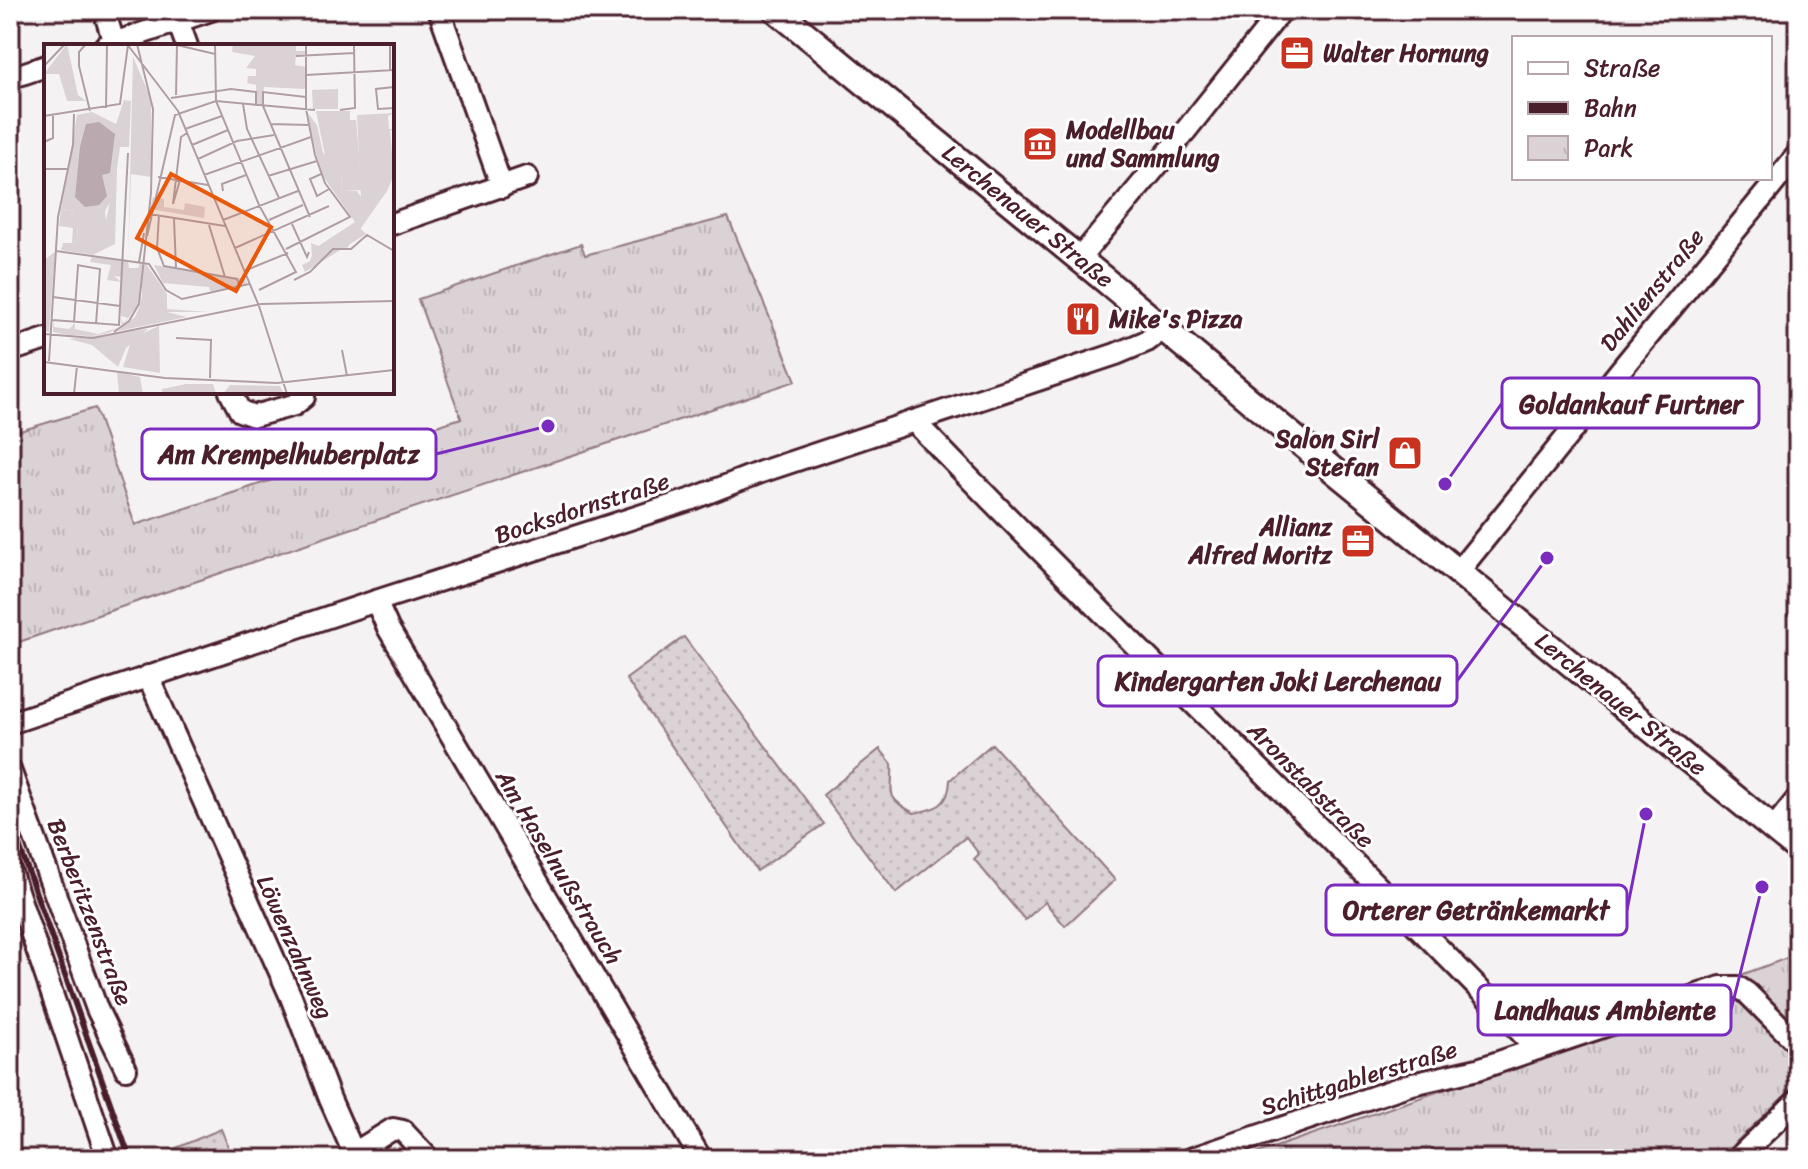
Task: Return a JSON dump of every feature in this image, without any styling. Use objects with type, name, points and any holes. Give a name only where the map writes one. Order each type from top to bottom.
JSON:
[{"type":"main road","name":"Lerchenauer Straße","points":[[776,10],[1798,849]]},
{"type":"street","points":[[104,10],[112,44]]},
{"type":"street","points":[[115,44],[211,10]]},
{"type":"street","points":[[439,10],[502,187]]},
{"type":"street","points":[[1079,259],[1282,10]]},
{"type":"street","points":[[178,21],[186,44]]},
{"type":"street","points":[[10,78],[44,67]]},
{"type":"street","name":"Dahlienstraße","points":[[1458,572],[1798,154]]},
{"type":"street","points":[[394,223],[527,177]]},
{"type":"street","name":"Bocksdornstraße","points":[[10,723],[692,499],[761,472],[1116,354],[1147,341],[1163,329]]},
{"type":"street","points":[[10,351],[44,340]]},
{"type":"street","points":[[231,394],[240,411],[254,416],[294,405],[304,394]]},
{"type":"street","name":"Aronstabstraße","points":[[914,421],[1054,566],[1450,958],[1537,1049]]},
{"type":"street","name":"Am Haselnußstrauch","points":[[376,601],[388,628],[701,1159]]},
{"type":"street","name":"Löwenzahnweg","points":[[148,676],[291,997],[354,1153],[393,1129],[403,1131],[429,1159]]},
{"type":"street","name":"Berberitzenstraße","points":[[10,770],[97,1009],[126,1069]]},
{"type":"street","points":[[1773,829],[1798,798]]},
{"type":"street","points":[[10,870],[108,1159]]},
{"type":"street","name":"Schittgablerstraße","points":[[1190,1159],[1408,1085],[1478,1069],[1721,987],[1738,987],[1747,993],[1798,1044]]},
{"type":"street","points":[[1737,1159],[1798,1100]]},
{"type":"green space","points":[[728,217],[796,381],[10,645],[10,434],[95,408],[135,525],[461,418],[418,299],[581,244],[585,255]]},
{"type":"green space","points":[[684,637],[824,824],[757,871],[626,679]]},
{"type":"green space","points":[[992,744],[1115,880],[1065,926],[1045,902],[1025,920],[974,859],[979,854],[966,837],[896,893],[823,795],[880,749],[892,764],[891,788],[897,802],[914,813],[929,810],[944,801],[950,780]]},
{"type":"green space","points":[[1798,954],[1798,1083],[1718,1159],[1240,1159],[1643,1022],[1741,975]]},
{"type":"green space","points":[[221,1129],[233,1159],[150,1159]]},
{"type":"railway","points":[[10,820],[130,1159]]},
{"type":"place","name":"Walter Hornung","points":[[1297,53]]},
{"type":"place","name":"Modellbau und Sammlung","points":[[1040,144]]},
{"type":"place","name":"Mike's Pizza","points":[[1083,319]]},
{"type":"place","name":"Am Krempelhuberplatz","points":[[548,426]]},
{"type":"place","name":"Salon Sirl Stefan","points":[[1405,453]]},
{"type":"place","name":"Goldankauf Furtner","points":[[1445,484]]},
{"type":"place","name":"Allianz Alfred Moritz","points":[[1358,541]]},
{"type":"place","name":"Kindergarten Joki Lerchenau","points":[[1547,558]]},
{"type":"place","name":"Orterer Getränkemarkt","points":[[1646,814]]},
{"type":"place","name":"Landhaus Ambiente","points":[[1762,887]]}]
